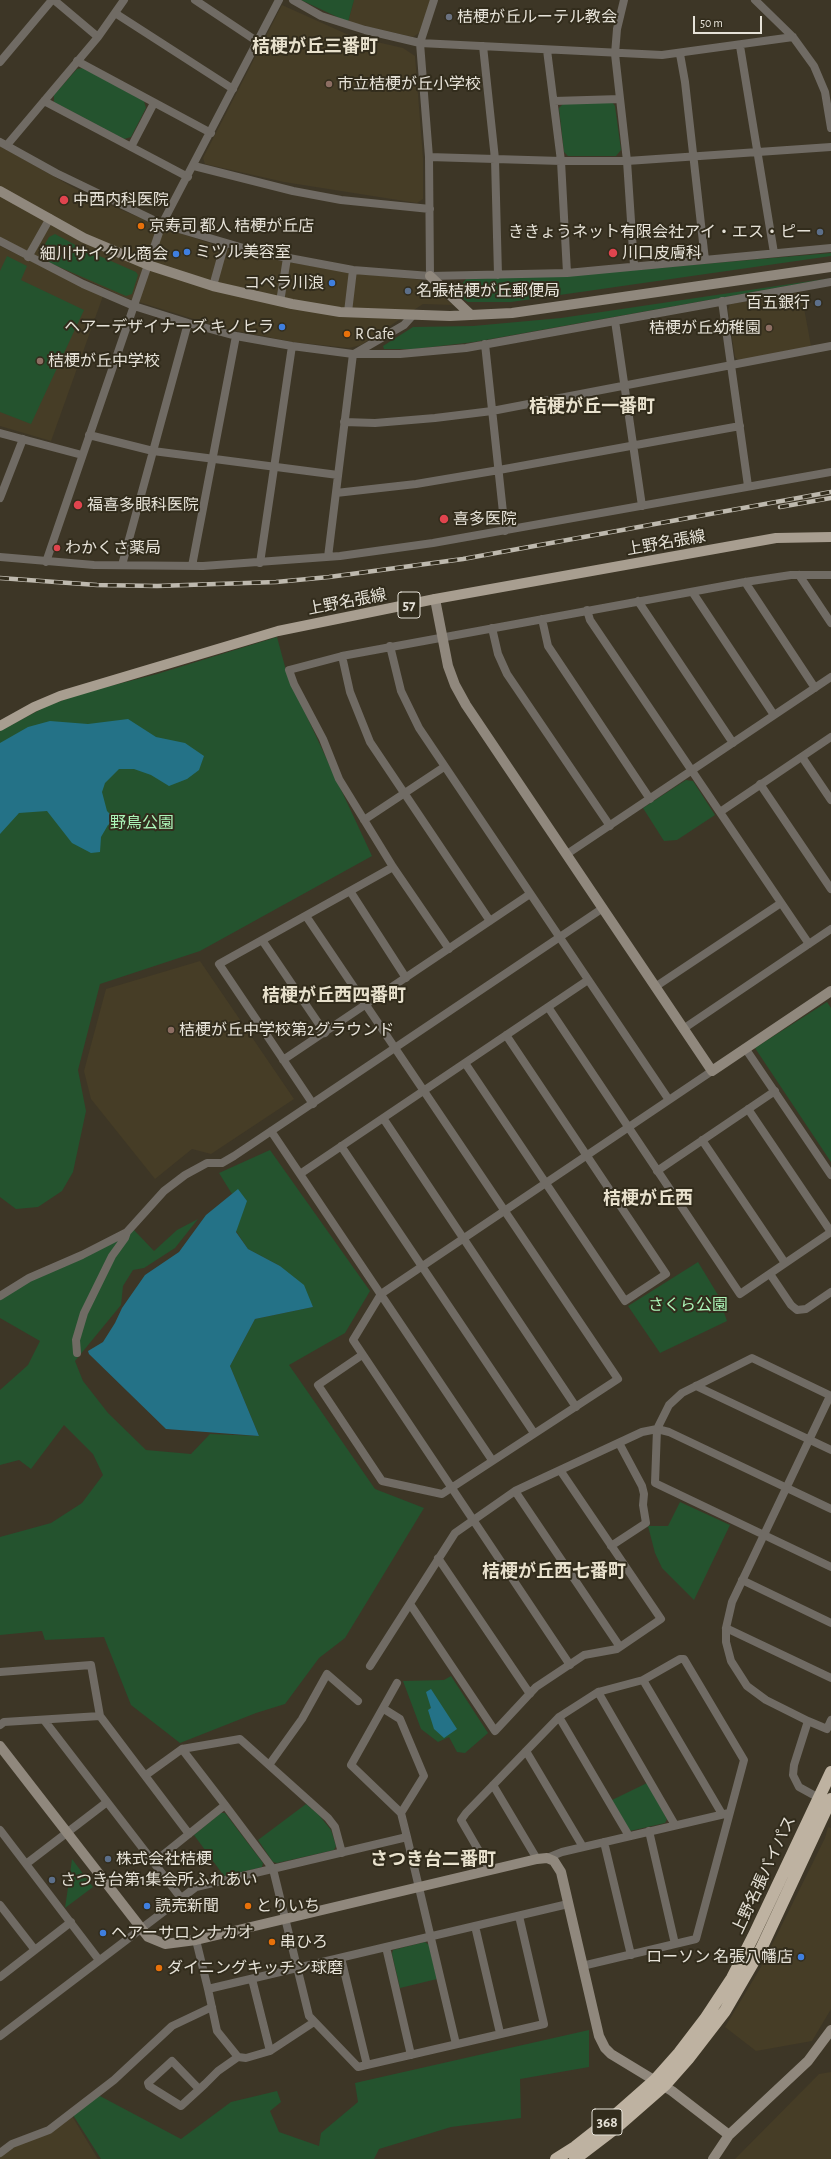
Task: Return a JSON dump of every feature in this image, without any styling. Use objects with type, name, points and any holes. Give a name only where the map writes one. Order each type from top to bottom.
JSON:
[{"type":"highway","name":"上野名張バイパス","points":[[575,2159],[617,2127],[660,2082],[732,1978],[831,1772]]},
{"type":"highway","name":"上野名張バイパス","points":[[556,2159],[575,2147],[688,2059],[725,2011],[761,1949],[831,1799]]},
{"type":"main road","name":"上野名張線","points":[[0,726],[34,706],[60,696],[278,631],[435,599],[776,538],[831,537]]},
{"type":"street","points":[[0,62],[53,0],[98,37]]},
{"type":"street","points":[[124,0],[98,37],[44,101],[3,143],[56,173],[162,224],[225,244],[287,258],[353,270],[430,276],[498,276],[567,272],[831,248]]},
{"type":"street","points":[[195,0],[258,42]]},
{"type":"street","points":[[46,562],[162,224],[194,166],[279,0]]},
{"type":"street","points":[[293,0],[321,16],[365,30],[420,44],[483,46],[615,54],[680,54],[793,38]]},
{"type":"street","points":[[434,0],[420,44],[429,157],[430,276],[471,315]]},
{"type":"street","points":[[624,0],[617,30],[615,54],[627,160],[634,266]]},
{"type":"street","points":[[755,0],[793,38],[814,66],[828,92],[831,128]]},
{"type":"street","points":[[115,13],[233,89]]},
{"type":"street","points":[[483,46],[495,159],[498,276]]},
{"type":"street","points":[[740,46],[774,253]]},
{"type":"street","points":[[547,50],[561,161],[567,272]]},
{"type":"street","points":[[680,54],[694,156],[705,260]]},
{"type":"street","points":[[77,61],[211,133]]},
{"type":"street","points":[[554,101],[620,99]]},
{"type":"street","points":[[44,101],[188,177]]},
{"type":"street","points":[[131,147],[154,102]]},
{"type":"street","points":[[429,157],[561,161],[627,160],[831,147]]},
{"type":"street","points":[[194,166],[293,191],[341,200],[430,209]]},
{"type":"street","points":[[0,191],[84,238],[148,265],[213,286],[280,302],[348,312],[413,315],[512,313],[831,267]]},
{"type":"street","points":[[28,257],[50,218]]},
{"type":"street","points":[[0,241],[28,257],[83,284],[134,306],[236,336],[292,346],[353,354],[425,353],[485,344],[831,282]]},
{"type":"street","points":[[213,286],[225,244]]},
{"type":"street","points":[[280,302],[287,258]]},
{"type":"street","points":[[348,312],[353,270]]},
{"type":"street","points":[[722,302],[748,486]]},
{"type":"street","points":[[353,354],[404,325],[413,315]]},
{"type":"street","points":[[615,321],[642,506]]},
{"type":"street","points":[[122,565],[188,323]]},
{"type":"street","points":[[192,566],[236,336]]},
{"type":"street","points":[[485,344],[505,531]]},
{"type":"street","points":[[260,563],[273,466],[292,346]]},
{"type":"street","points":[[344,422],[376,423],[436,418],[492,411],[831,346]]},
{"type":"street","points":[[328,557],[353,354]]},
{"type":"street","points":[[336,493],[416,484],[740,426]]},
{"type":"street","points":[[0,433],[82,455]]},
{"type":"street","points":[[89,435],[152,451],[338,475]]},
{"type":"street","points":[[0,498],[23,439]]},
{"type":"street","points":[[0,557],[46,562],[192,566],[260,563],[328,557],[433,543],[505,531],[831,472]]},
{"type":"street","points":[[448,949],[393,867],[339,779],[322,739],[294,684],[289,670],[342,656],[390,646],[638,601],[693,593],[745,582],[799,575],[831,575]]},
{"type":"street","points":[[799,575],[831,622]]},
{"type":"street","points":[[745,582],[815,688]]},
{"type":"street","points":[[693,593],[774,715]]},
{"type":"street","points":[[435,599],[441,637],[451,676],[466,705],[712,1071]]},
{"type":"street","points":[[638,601],[733,743]]},
{"type":"street","points":[[587,610],[590,620],[808,944]]},
{"type":"street","points":[[542,619],[548,646],[650,799]]},
{"type":"street","points":[[492,628],[498,654],[507,674],[610,826]]},
{"type":"street","points":[[390,646],[398,680],[409,710],[444,767],[669,1100]]},
{"type":"street","points":[[342,656],[350,692],[364,729],[377,754],[490,922]]},
{"type":"street","points":[[567,854],[831,677]]},
{"type":"street","points":[[720,812],[831,737]]},
{"type":"street","points":[[802,756],[831,800]]},
{"type":"street","points":[[364,820],[444,767]]},
{"type":"street","points":[[760,784],[831,889]]},
{"type":"street","points":[[313,1104],[219,964],[393,867]]},
{"type":"street","points":[[350,891],[406,978]]},
{"type":"street","points":[[284,1060],[530,894]]},
{"type":"street","points":[[655,987],[781,903]]},
{"type":"street","points":[[0,1296],[29,1278],[82,1255],[127,1232],[164,1191],[185,1174],[207,1163],[227,1161],[603,908]]},
{"type":"street","points":[[306,916],[618,1379],[442,1494],[382,1480],[318,1385],[362,1355]]},
{"type":"street","points":[[683,1029],[831,929]]},
{"type":"street","points":[[262,940],[325,1032]]},
{"type":"street","points":[[300,1174],[588,980]]},
{"type":"street","points":[[570,1665],[353,1340],[381,1294],[831,991]]},
{"type":"street","points":[[548,1008],[740,1294],[831,1232],[748,1109]]},
{"type":"street","points":[[465,1063],[625,1302],[666,1274],[506,1035]]},
{"type":"street","points":[[745,1048],[831,1175]]},
{"type":"street","points":[[657,1170],[775,1091]]},
{"type":"street","points":[[383,1118],[576,1407]]},
{"type":"street","points":[[271,1131],[492,1460]]},
{"type":"street","points":[[702,1140],[786,1263]]},
{"type":"street","points":[[341,1146],[534,1434]]},
{"type":"street","points":[[77,1353],[76,1340],[84,1313],[112,1256],[125,1238],[127,1232]]},
{"type":"street","points":[[770,1274],[790,1305],[797,1310],[806,1309],[831,1292]]},
{"type":"street","points":[[831,1567],[764,1534],[655,1483],[657,1429],[665,1411],[673,1400],[696,1386],[752,1358],[770,1364],[831,1396],[786,1487],[764,1534],[742,1580],[730,1608],[726,1628],[726,1642],[731,1661],[747,1686],[766,1700],[826,1729],[831,1720]]},
{"type":"street","points":[[696,1386],[831,1450]]},
{"type":"street","points":[[370,1666],[454,1533],[515,1491],[642,1432],[657,1429],[669,1432],[831,1509]]},
{"type":"street","points":[[611,1546],[646,1523],[642,1486],[619,1443]]},
{"type":"street","points":[[410,1604],[495,1731],[536,1687],[584,1655],[620,1647],[661,1619],[560,1470]]},
{"type":"street","points":[[515,1491],[620,1647]]},
{"type":"street","points":[[438,1558],[530,1694]]},
{"type":"street","points":[[742,1580],[831,1623]]},
{"type":"street","points":[[726,1628],[831,1678]]},
{"type":"street","points":[[490,1870],[461,1820],[559,1716],[598,1692],[643,1680],[680,1659],[684,1659],[744,1760],[726,1814],[696,1939],[582,1966]]},
{"type":"street","points":[[0,1672],[91,1665],[100,1716],[190,1834]]},
{"type":"street","points":[[269,1765],[302,1718],[327,1674],[358,1701]]},
{"type":"street","points":[[643,1680],[726,1814]]},
{"type":"street","points":[[397,1683],[384,1709],[351,1765],[401,1813],[456,2044]]},
{"type":"street","points":[[598,1692],[675,1825]]},
{"type":"street","points":[[384,1709],[400,1719],[424,1776],[401,1813]]},
{"type":"street","points":[[0,1725],[4,1722],[100,1716]]},
{"type":"street","points":[[559,1716],[629,1836]]},
{"type":"street","points":[[44,1720],[181,1898]]},
{"type":"street","points":[[808,1721],[794,1765],[793,1775],[799,1787],[819,1798]]},
{"type":"street","points":[[146,1775],[182,1749],[240,1740],[328,1818],[335,1827],[342,1853]]},
{"type":"street","points":[[0,1746],[148,1937],[165,1944],[196,1940],[542,1858],[649,1831],[726,1814]]},
{"type":"street","points":[[182,1749],[273,1869],[309,2016],[358,2067],[544,2024],[519,1916]]},
{"type":"street","points":[[526,1751],[583,1847]]},
{"type":"street","points":[[494,1785],[542,1858],[558,1866],[599,2036],[605,2048],[616,2057],[660,2082],[729,2136]]},
{"type":"street","points":[[26,1864],[107,1802]]},
{"type":"street","points":[[154,1862],[225,1805]]},
{"type":"street","points":[[0,1830],[99,1960]]},
{"type":"street","points":[[649,1831],[675,1944]]},
{"type":"street","points":[[0,2036],[141,1928],[199,1886],[407,1837]]},
{"type":"street","points":[[604,1842],[631,1955]]},
{"type":"street","points":[[208,1989],[568,1904]]},
{"type":"street","points":[[0,1905],[35,1950]]},
{"type":"street","points":[[0,1977],[70,1922]]},
{"type":"street","points":[[475,1926],[500,2034]]},
{"type":"street","points":[[196,1940],[218,2031],[238,2057]]},
{"type":"street","points":[[386,1947],[411,2055]]},
{"type":"street","points":[[341,1958],[366,2065]]},
{"type":"street","points":[[252,1979],[270,2052]]},
{"type":"street","points":[[0,2153],[12,2144],[49,2130],[61,2122],[118,2075],[172,2026],[212,2007]]},
{"type":"street","points":[[199,2089],[172,2061],[148,2083],[149,2086],[181,2106],[199,2089],[218,2071],[238,2057],[246,2058],[270,2052],[314,2022]]},
{"type":"street","points":[[712,2159],[729,2136],[808,2060],[830,2032]]},
{"type":"shaded area","points":[[354,0],[431,0],[419,33],[413,37],[348,22]]},
{"type":"shaded area","name":"市立桔梗が丘小学校","points":[[282,5],[351,36],[403,48],[415,56],[423,158],[423,199],[417,203],[284,182],[205,164],[203,158]]},
{"type":"shaded area","points":[[0,146],[90,197],[165,228],[224,248],[281,261],[361,274],[422,280],[453,305],[423,304],[361,345],[349,348],[293,342],[226,329],[126,298],[41,259],[0,237]]},
{"type":"shaded area","name":"桔梗が丘中学校","points":[[0,246],[103,296],[51,441],[0,426]]},
{"type":"shaded area","name":"桔梗が丘幼稚園","points":[[801,292],[811,346],[739,361],[735,357],[728,310],[730,304]]},
{"type":"shaded area","name":"桔梗が丘中学校第2グラウンド","points":[[200,961],[294,1099],[211,1154],[192,1149],[155,1179],[91,1099],[84,1071],[106,989]]},
{"type":"shaded area","points":[[828,1827],[831,1828],[831,2009],[812,2041],[756,2051],[725,2027],[761,1967],[825,1838]]},
{"type":"shaded area","points":[[831,2072],[831,2159],[735,2159],[819,2074]]},
{"type":"shaded area","points":[[72,2116],[98,2159],[0,2159],[0,2155],[12,2147]]},
{"type":"green space","points":[[301,0],[354,0],[348,22]]},
{"type":"green space","points":[[83,68],[144,101],[146,108],[131,137],[124,139],[54,102],[54,95],[77,69]]},
{"type":"green space","points":[[612,102],[615,106],[621,150],[616,156],[568,156],[564,152],[559,108],[563,104]]},
{"type":"green space","points":[[55,234],[79,247],[136,272],[138,275],[132,294],[126,296],[41,259],[40,253],[49,237]]},
{"type":"green space","points":[[831,253],[831,256],[511,302],[468,302],[460,297],[457,290],[466,279],[587,274]]},
{"type":"green space","name":"桔梗が丘中学校","points":[[7,256],[27,266],[21,280],[84,310],[31,424],[0,412],[0,271]]},
{"type":"green space","points":[[831,278],[474,342],[414,349],[384,349],[383,346],[413,327],[473,326],[561,318]]},
{"type":"green space","name":"野鳥公園","points":[[277,637],[287,674],[372,856],[200,951],[100,984],[78,1070],[86,1111],[73,1172],[62,1191],[38,1207],[16,1209],[0,1197],[0,731],[47,706],[83,693],[157,674]]},
{"type":"green space","points":[[686,780],[693,781],[715,815],[677,840],[664,841],[643,808]]},
{"type":"green space","points":[[827,1002],[831,1008],[831,1162],[755,1048]]},
{"type":"green space","points":[[270,1150],[370,1291],[345,1333],[289,1365],[375,1489],[424,1508],[345,1638],[319,1658],[285,1704],[256,1713],[180,1743],[131,1705],[104,1637],[45,1640],[42,1631],[0,1635],[0,1537],[51,1523],[82,1503],[103,1475],[93,1454],[64,1425],[31,1469],[19,1460],[0,1465],[0,1390],[28,1365],[40,1341],[0,1318],[0,1300],[31,1280],[133,1229],[154,1251],[177,1230],[198,1219],[175,1248],[144,1268],[133,1270],[123,1286],[121,1305],[75,1361],[83,1381],[108,1413],[146,1450],[191,1454],[210,1434],[259,1436],[230,1366],[255,1319],[313,1307],[280,1266],[248,1249],[236,1231],[238,1190],[232,1194],[219,1173]]},
{"type":"green space","name":"さくら公園","points":[[698,1262],[718,1295],[727,1321],[660,1353],[628,1306]]},
{"type":"green space","points":[[680,1502],[730,1525],[694,1600],[662,1568],[655,1553],[648,1526],[668,1526]]},
{"type":"green space","points":[[451,1676],[488,1733],[465,1753],[457,1752],[449,1737],[438,1742],[421,1729],[403,1681],[444,1680]]},
{"type":"green space","points":[[647,1783],[667,1819],[665,1823],[630,1831],[612,1800]]},
{"type":"green space","points":[[306,1804],[318,1814],[331,1830],[336,1846],[334,1850],[277,1863],[273,1862],[258,1840]]},
{"type":"green space","points":[[221,1813],[225,1813],[263,1863],[262,1867],[224,1876],[194,1835]]},
{"type":"green space","points":[[72,1859],[93,1887],[65,1908],[69,1881]]},
{"type":"green space","points":[[425,1942],[429,1945],[437,1979],[400,1988],[392,1954],[393,1950]]},
{"type":"green space","points":[[589,2030],[589,2067],[520,2079],[521,2118],[451,2127],[379,2149],[374,2159],[101,2159],[73,2115],[98,2095],[181,2139],[231,2102],[277,2091],[281,2102],[270,2111],[279,2132],[319,2146],[321,2133],[358,2102],[355,2083]]},
{"type":"water","points":[[128,719],[156,737],[185,743],[204,756],[199,770],[187,779],[169,786],[151,775],[134,769],[119,769],[105,783],[102,792],[107,811],[116,820],[108,825],[101,837],[100,852],[91,853],[72,843],[47,811],[19,813],[0,834],[0,743],[28,727],[50,721],[88,724]]},
{"type":"water","points":[[238,1189],[247,1201],[236,1232],[248,1249],[280,1266],[304,1285],[313,1307],[255,1319],[230,1366],[259,1436],[166,1429],[89,1354],[88,1351],[103,1342],[115,1323],[122,1308],[145,1275],[179,1252],[206,1215]]},
{"type":"water","points":[[431,1689],[457,1729],[444,1738],[434,1729],[428,1710],[431,1708],[426,1692]]},
{"type":"railway","points":[[0,578],[97,585],[157,586],[276,582],[329,577],[463,559],[831,492]]},
{"type":"railway","points":[[780,507],[831,498]]},
{"type":"place","name":"桔梗が丘ルーテル教会","points":[[449,17]]},
{"type":"place","name":"市立桔梗が丘小学校","points":[[329,84]]},
{"type":"place","name":"中西内科医院","points":[[64,200]]},
{"type":"place","name":"京寿司 都人 桔梗が丘店","points":[[141,226]]},
{"type":"place","name":"ききょうネット有限会社アイ・エス・ピー","points":[[820,232]]},
{"type":"place","name":"ミツル美容室","points":[[187,252]]},
{"type":"place","name":"川口皮膚科","points":[[613,253]]},
{"type":"place","name":"細川サイクル商会","points":[[176,254]]},
{"type":"place","name":"コペラ川浪","points":[[332,283]]},
{"type":"place","name":"名張桔梗が丘郵便局","points":[[408,291]]},
{"type":"place","name":"百五銀行","points":[[818,303]]},
{"type":"place","name":"ヘアーデザイナーズ キノヒラ","points":[[282,327]]},
{"type":"place","name":"桔梗が丘幼稚園","points":[[769,328]]},
{"type":"place","name":"R Cafe","points":[[347,334]]},
{"type":"place","name":"桔梗が丘中学校","points":[[40,361]]},
{"type":"place","name":"福喜多眼科医院","points":[[78,505]]},
{"type":"place","name":"喜多医院","points":[[444,519]]},
{"type":"place","name":"わかくさ薬局","points":[[57,548]]},
{"type":"place","name":"桔梗が丘中学校第2グラウンド","points":[[171,1030]]},
{"type":"place","name":"株式会社桔梗","points":[[108,1859]]},
{"type":"place","name":"さつき台第1集会所ふれあい","points":[[52,1880]]},
{"type":"place","name":"読売新聞","points":[[147,1906]]},
{"type":"place","name":"とりいち","points":[[248,1906]]},
{"type":"place","name":"ヘアーサロンナカオ","points":[[103,1933]]},
{"type":"place","name":"串ひろ","points":[[272,1942]]},
{"type":"place","name":"ローソン 名張八幡店","points":[[801,1957]]},
{"type":"place","name":"ダイニングキッチン球磨","points":[[159,1968]]},
{"type":"district","name":"桔梗が丘三番町","points":[[315,47]]},
{"type":"district","name":"桔梗が丘一番町","points":[[592,407]]},
{"type":"district","name":"桔梗が丘西四番町","points":[[334,996]]},
{"type":"district","name":"桔梗が丘西","points":[[648,1199]]},
{"type":"district","name":"桔梗が丘西七番町","points":[[554,1572]]},
{"type":"district","name":"さつき台二番町","points":[[433,1860]]}]
